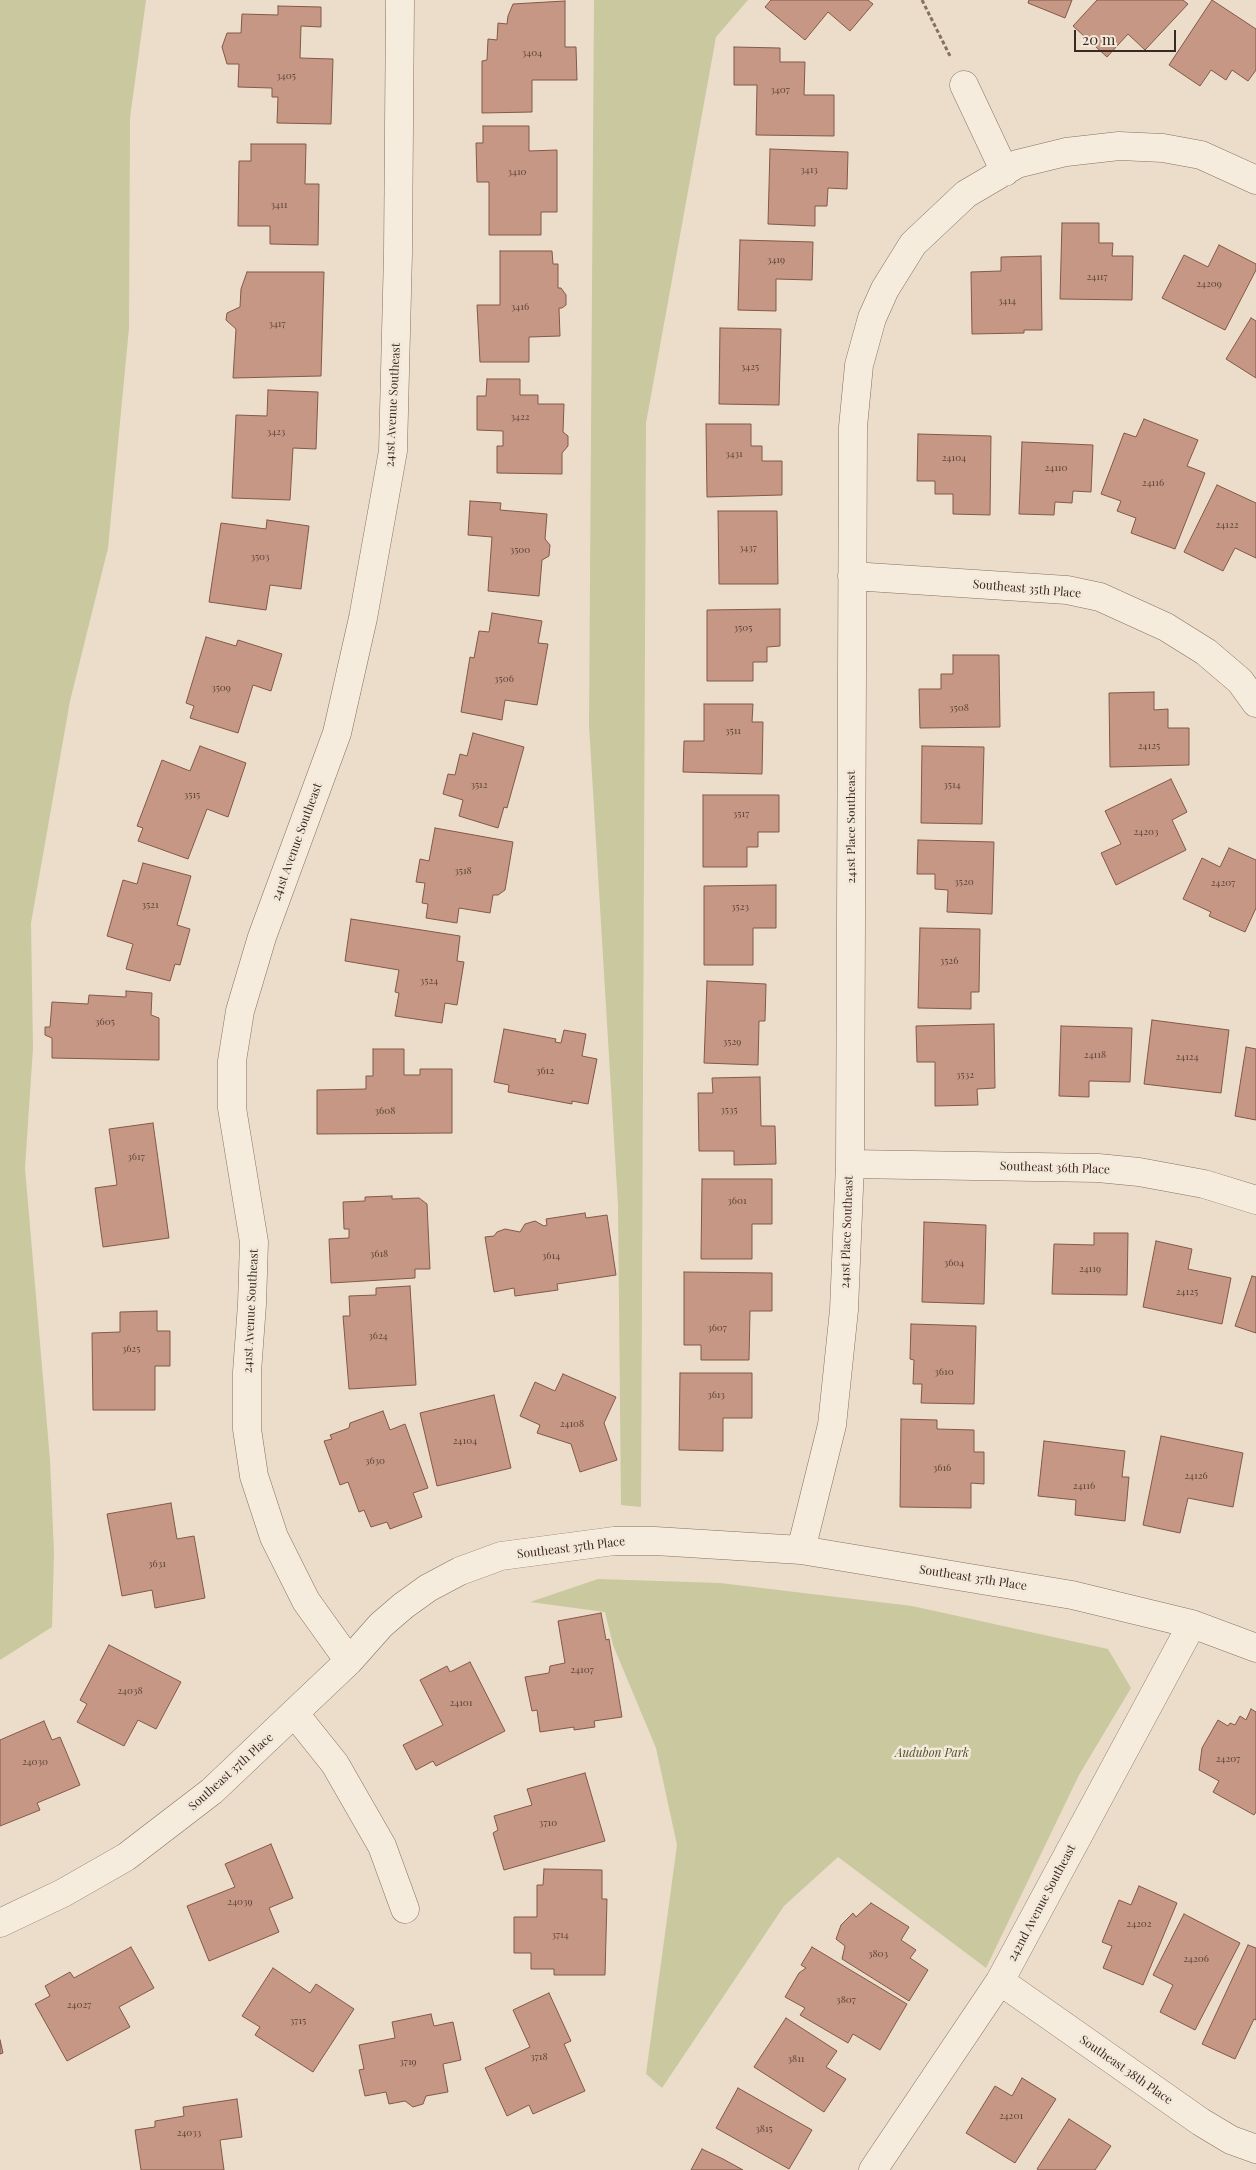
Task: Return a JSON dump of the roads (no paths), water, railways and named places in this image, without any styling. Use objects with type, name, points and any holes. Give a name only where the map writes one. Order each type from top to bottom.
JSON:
[{"type":"street","name":"241st Avenue Southeast","points":[[349,1661],[306,1601],[274,1537],[254,1476],[248,1429],[248,1372],[254,1242],[232,1108],[232,1062],[240,1011],[262,937],[337,733],[363,618],[393,451],[398,253],[400,0]]},
{"type":"street","points":[[964,85],[1011,168]]},
{"type":"street","name":"241st Place Southeast","points":[[801,1550],[832,1425],[844,1310],[850,1164],[853,427],[859,365],[872,318],[885,290],[913,244],[966,194],[1011,168],[1066,152],[1119,146],[1163,148],[1201,155],[1256,180]]},
{"type":"street","name":"Southeast 35th Place","points":[[852,576],[1057,589],[1100,597],[1166,627],[1206,652],[1240,681],[1256,702]]},
{"type":"street","name":"Southeast 36th Place","points":[[850,1164],[1098,1168],[1139,1172],[1204,1184],[1256,1200]]},
{"type":"street","name":"Southeast 37th Place","points":[[0,1924],[64,1893],[126,1857],[212,1791],[349,1661],[381,1625],[428,1588],[460,1571],[501,1556],[614,1541],[655,1541],[801,1550],[1072,1594],[1192,1624],[1256,1648]]},
{"type":"street","name":"242nd Avenue Southeast","points":[[873,2170],[1000,1981],[1192,1624]]},
{"type":"street","points":[[295,1714],[335,1764],[382,1846],[404,1909]]},
{"type":"street","name":"Southeast 38th Place","points":[[1000,1981],[1201,2122],[1231,2140],[1256,2149]]},
{"type":"park label","name":"Audubon Park","points":[[932,1753]]}]
